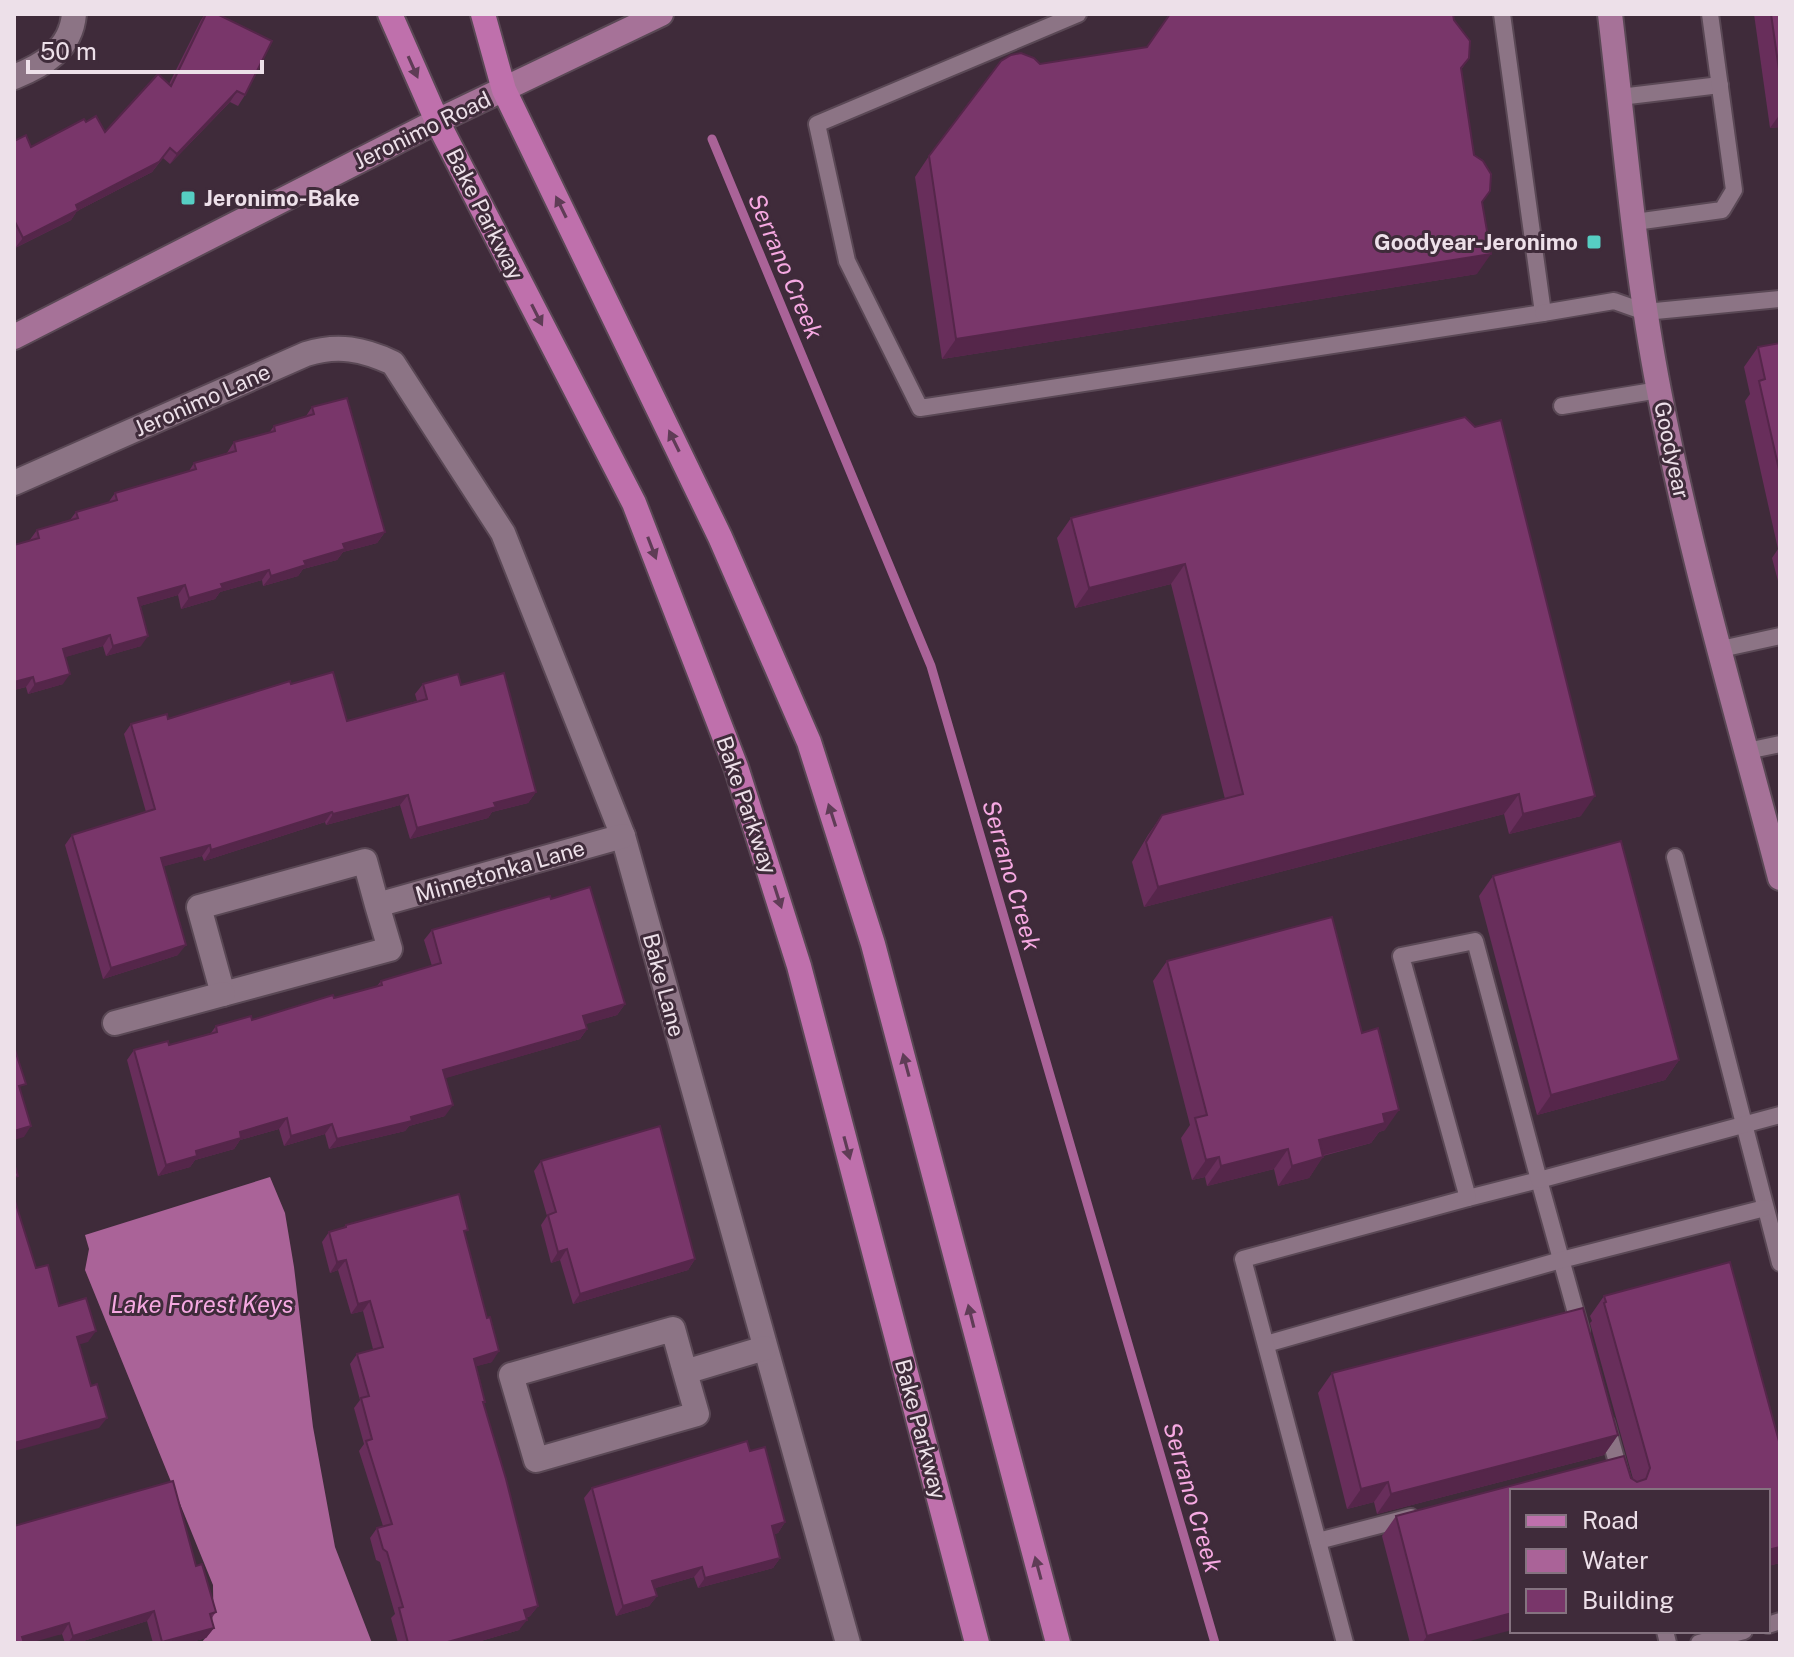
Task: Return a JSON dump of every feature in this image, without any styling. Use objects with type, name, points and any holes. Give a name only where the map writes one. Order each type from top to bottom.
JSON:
[{"type":"main road","name":"Bake Parkway","points":[[390,14],[437,121],[634,503],[736,767],[799,966],[977,1643]]},
{"type":"main road","points":[[483,14],[504,90],[720,537],[809,742],[877,959],[1058,1643]]},
{"type":"street","name":"Jeronimo Road","points":[[14,337],[437,121],[504,90],[633,20],[661,14]]},
{"type":"street","name":"Goodyear","points":[[1610,14],[1645,312],[1659,390],[1674,465],[1780,878]]},
{"type":"street","points":[[14,77],[54,56],[74,23]]},
{"type":"street","name":"Jeronimo Lane","points":[[14,483],[306,354],[327,348],[342,348],[367,351],[393,363]]},
{"type":"street","name":"Bake Lane","points":[[393,363],[503,533],[623,836],[848,1643]]},
{"type":"street","name":"Minnetonka Lane","points":[[377,905],[623,836]]},
{"type":"street","points":[[115,1023],[223,994],[390,949],[365,861],[199,907],[223,994]]},
{"type":"street","points":[[673,1329],[685,1372],[697,1414],[536,1460],[511,1375],[673,1329]]},
{"type":"street","points":[[685,1372],[765,1348]]},
{"type":"lane","points":[[1078,14],[817,124],[847,261],[920,408],[1614,301],[1645,312],[1780,299]]},
{"type":"lane","points":[[1502,14],[1543,313]]},
{"type":"lane","points":[[1635,222],[1722,210],[1734,190],[1710,14]]},
{"type":"lane","points":[[1620,97],[1720,85]]},
{"type":"lane","points":[[1562,406],[1659,390]]},
{"type":"lane","points":[[1721,649],[1780,636]]},
{"type":"lane","points":[[1747,751],[1780,744]]},
{"type":"lane","points":[[1675,857],[1780,1263]]},
{"type":"lane","points":[[1468,1198],[1401,956],[1475,941],[1585,1347]]},
{"type":"lane","points":[[1345,1643],[1243,1259],[1780,1115]]},
{"type":"lane","points":[[1266,1344],[1561,1260],[1765,1208]]},
{"type":"lane","points":[[1601,1405],[1610,1465],[1624,1489]]},
{"type":"lane","points":[[1318,1541],[1423,1514]]},
{"type":"lane","points":[[1699,1643],[1736,1633]]},
{"type":"water","name":"Lake Forest Keys","points":[[270,1177],[285,1213],[313,1427],[335,1547],[372,1643],[201,1643],[211,1624],[213,1585],[85,1270],[89,1249],[85,1235]]},
{"type":"building","points":[[206,14],[217,14],[272,41],[245,95],[237,91],[177,154],[170,148],[159,162],[76,205],[78,210],[23,238],[14,220],[14,141],[26,135],[31,147],[84,119],[86,122],[96,116],[105,132],[158,74],[171,86]]},
{"type":"building","points":[[1170,14],[1453,14],[1470,41],[1469,58],[1461,68],[1474,155],[1483,161],[1491,174],[1490,191],[1482,202],[1491,254],[956,339],[929,156],[1001,61],[1011,55],[1021,53],[1040,64],[1147,47]]},
{"type":"building","points":[[1771,14],[1780,14],[1780,77]]},
{"type":"building","points":[[1780,343],[1780,474],[1759,381],[1765,379],[1758,347]]},
{"type":"building","points":[[347,398],[385,532],[343,544],[345,549],[304,561],[306,565],[271,576],[269,570],[221,584],[223,588],[189,598],[185,585],[138,598],[148,636],[113,646],[110,635],[63,649],[70,674],[35,684],[33,677],[14,682],[14,545],[39,538],[37,530],[78,518],[76,512],[117,500],[115,493],[196,469],[194,463],[236,451],[234,442],[275,431],[274,426],[314,414],[312,407]]},
{"type":"building","points":[[1465,417],[1475,427],[1501,420],[1595,796],[1523,814],[1519,794],[1158,887],[1146,842],[1162,815],[1243,794],[1185,564],[1089,588],[1071,518]]},
{"type":"building","points":[[333,672],[347,721],[427,699],[423,684],[458,674],[461,685],[504,673],[536,792],[494,803],[496,807],[417,828],[408,795],[332,812],[211,850],[210,845],[161,858],[186,945],[111,968],[72,835],[155,809],[131,724],[167,714],[168,719],[290,681],[291,684]]},
{"type":"building","points":[[1621,841],[1679,1060],[1551,1095],[1493,876]]},
{"type":"building","points":[[590,887],[625,1004],[583,1016],[587,1029],[443,1070],[453,1105],[411,1117],[412,1121],[337,1139],[332,1124],[291,1136],[287,1118],[240,1132],[241,1138],[196,1151],[197,1156],[166,1165],[134,1050],[168,1041],[169,1045],[217,1032],[216,1026],[251,1016],[252,1020],[333,995],[334,998],[382,985],[381,981],[441,963],[432,930]]},
{"type":"building","points":[[1332,917],[1362,1033],[1378,1028],[1399,1110],[1383,1114],[1385,1123],[1319,1140],[1323,1157],[1292,1166],[1288,1149],[1221,1166],[1219,1157],[1206,1160],[1195,1118],[1207,1115],[1167,961]]},
{"type":"building","points":[[14,1047],[26,1084],[19,1086],[31,1126],[14,1131]]},
{"type":"building","points":[[660,1126],[695,1259],[580,1294],[567,1249],[558,1252],[548,1215],[556,1212],[541,1161]]},
{"type":"building","points":[[459,1194],[468,1230],[464,1231],[499,1351],[474,1359],[538,1606],[524,1610],[527,1620],[444,1643],[408,1643],[399,1608],[403,1607],[377,1528],[392,1524],[366,1441],[372,1439],[361,1398],[369,1396],[357,1354],[383,1347],[370,1301],[358,1304],[346,1260],[337,1262],[329,1232]]},
{"type":"building","points":[[14,1198],[36,1268],[48,1265],[59,1306],[86,1298],[96,1331],[77,1337],[91,1386],[97,1384],[107,1418],[14,1443]]},
{"type":"building","points":[[1730,1262],[1780,1445],[1780,1547],[1770,1550],[1770,1489],[1510,1489],[1510,1614],[1427,1636],[1396,1516],[1624,1456],[1631,1478],[1637,1482],[1646,1479],[1650,1468],[1604,1296]]},
{"type":"building","points":[[1583,1308],[1618,1435],[1391,1494],[1388,1482],[1361,1489],[1332,1373]]},
{"type":"building","points":[[747,1441],[750,1451],[765,1447],[785,1522],[772,1526],[780,1558],[705,1578],[702,1567],[652,1581],[657,1596],[623,1606],[592,1488]]},
{"type":"building","points":[[173,1481],[196,1566],[202,1564],[216,1612],[210,1614],[214,1628],[162,1642],[154,1611],[73,1636],[69,1623],[22,1637],[24,1643],[14,1643],[14,1526]]},
{"type":"waterway","name":"Serrano Creek","points":[[712,139],[931,666],[1215,1643]]},
{"type":"place","name":"Jeronimo-Bake","points":[[188,198]]},
{"type":"place","name":"Goodyear-Jeronimo","points":[[1594,242]]}]
